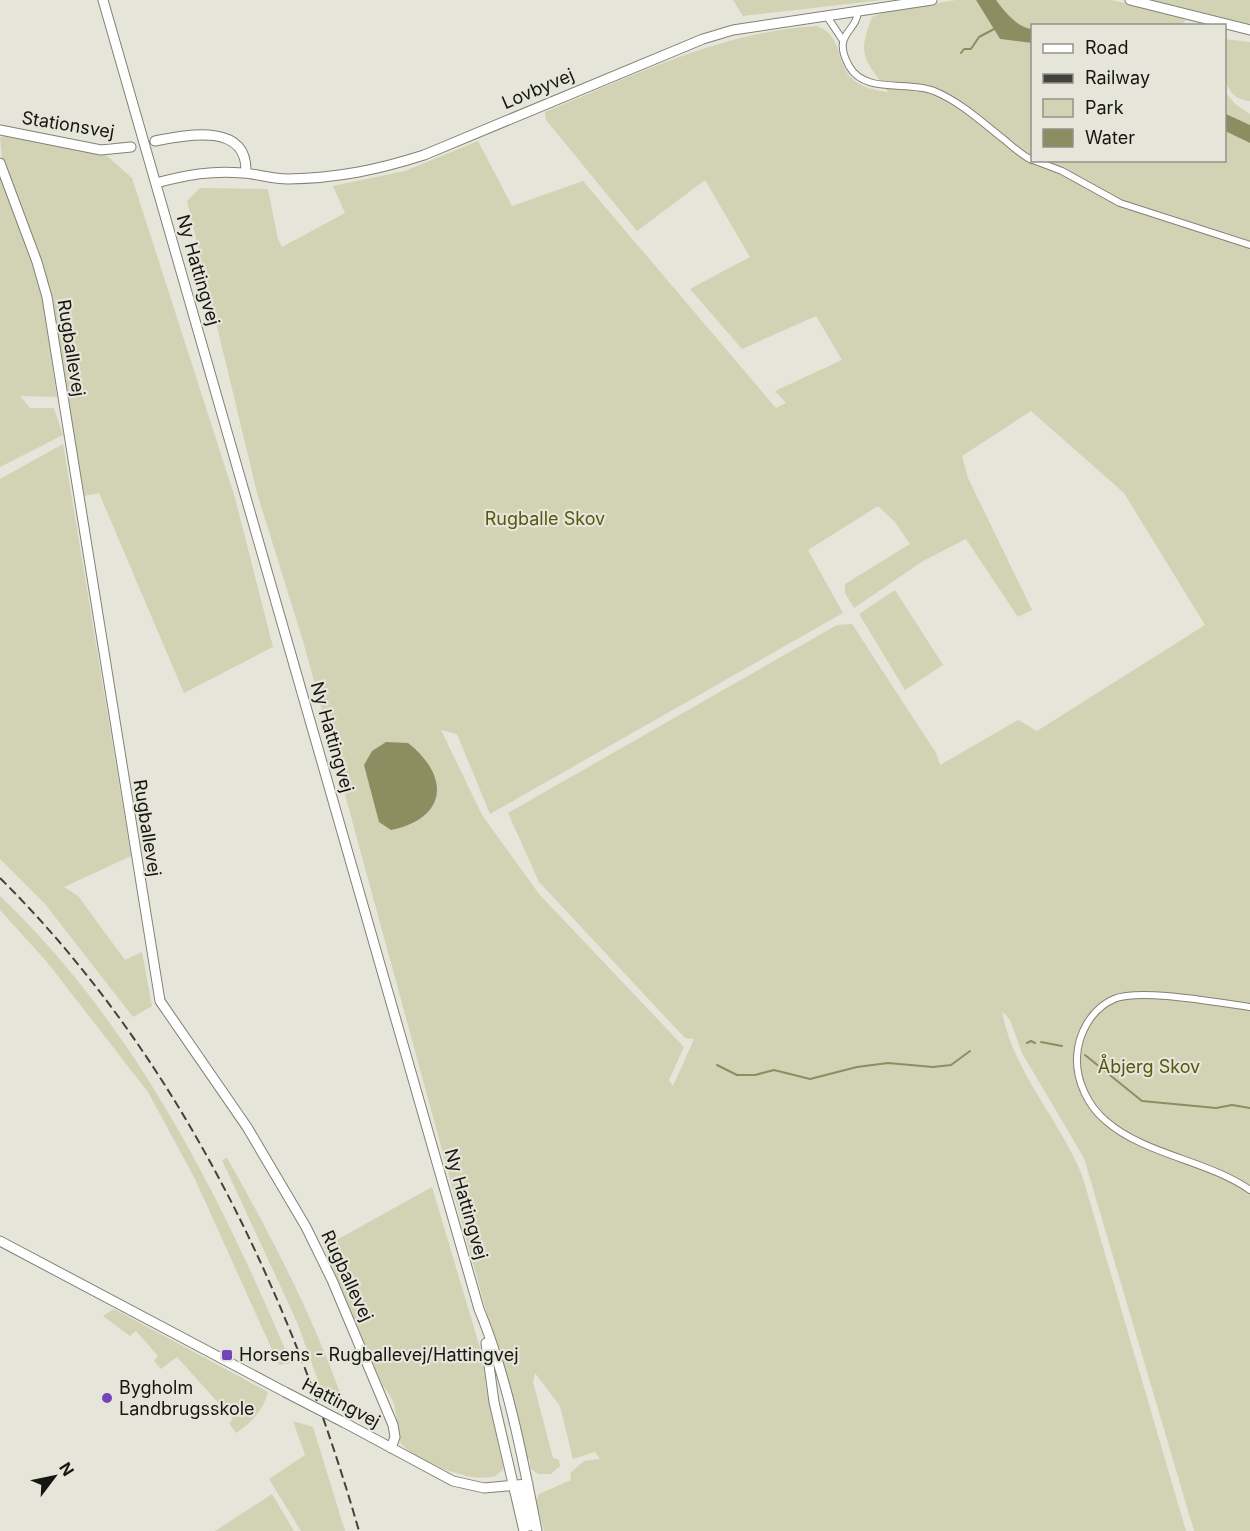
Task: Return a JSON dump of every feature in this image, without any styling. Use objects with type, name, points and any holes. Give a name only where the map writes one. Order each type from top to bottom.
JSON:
[{"type":"street","name":"Ny Hattingvej","points":[[103,0],[479,1309],[491,1341],[528,1484]]},
{"type":"street","name":"Lovbyvej","points":[[156,183],[205,171],[246,173],[286,179],[341,177],[382,168],[424,155],[703,39],[733,30],[932,0]]},
{"type":"street","points":[[1130,0],[1250,30]]},
{"type":"street","points":[[842,39],[858,16],[858,11]]},
{"type":"street","points":[[826,15],[842,39],[848,64],[860,78],[876,84],[934,90],[954,101],[1031,159]]},
{"type":"street","name":"Stationsvej","points":[[0,130],[101,150],[131,147]]},
{"type":"street","points":[[155,141],[183,135],[232,140],[243,148],[247,158],[246,173]]},
{"type":"street","points":[[1038,162],[1062,171],[1120,203],[1250,245]]},
{"type":"street","name":"Rugballevej","points":[[0,163],[37,262],[47,297],[160,1001],[246,1127],[306,1227],[332,1280],[393,1425],[395,1437],[391,1448]]},
{"type":"street","points":[[1250,1007],[1137,995],[1114,999],[1085,1024],[1077,1044],[1076,1068],[1092,1105],[1107,1122],[1142,1142],[1200,1163],[1250,1190]]},
{"type":"street","name":"Hattingvej","points":[[0,1241],[453,1481],[484,1488],[528,1484]]},
{"type":"street","points":[[479,1309],[494,1402],[524,1531]]},
{"type":"street","points":[[528,1484],[537,1531]]},
{"type":"street","points":[[514,1486],[524,1495],[531,1531]]},
{"type":"green space","points":[[733,0],[883,0],[743,16]]},
{"type":"green space","points":[[956,0],[976,0],[1000,39],[1031,43],[1031,162],[1226,162],[1226,131],[1250,143],[1250,1531],[1194,1531],[1084,1158],[1022,1053],[1010,1020],[1002,1011],[1015,1054],[1082,1175],[1186,1531],[544,1531],[536,1501],[539,1494],[571,1480],[570,1473],[584,1461],[600,1459],[595,1452],[573,1459],[560,1406],[535,1373],[533,1382],[553,1458],[559,1460],[560,1466],[551,1474],[538,1474],[530,1468],[530,1460],[526,1457],[303,641],[257,493],[187,201],[200,188],[268,189],[278,239],[282,247],[345,213],[333,186],[405,171],[478,141],[512,206],[583,181],[776,408],[786,403],[775,391],[842,360],[816,316],[742,349],[690,289],[750,257],[705,180],[637,231],[546,120],[545,112],[712,46],[782,30],[817,26],[835,41],[847,72],[855,81],[868,88],[888,92],[869,65],[864,50],[872,17],[885,12]],"holes":[[[1031,411],[1124,493],[1205,625],[1037,731],[1018,720],[940,765],[936,753],[852,624],[837,625],[508,813],[539,882],[685,1038],[694,1039],[673,1086],[669,1080],[684,1047],[539,894],[482,815],[441,730],[457,734],[490,814],[843,613],[808,550],[878,506],[895,522],[910,544],[845,584],[845,593],[854,608],[923,561],[966,539],[1018,617],[1032,610],[968,478],[962,456]]]},
{"type":"green space","points":[[996,0],[1111,0],[1186,17],[1183,24],[1031,24],[1031,29],[1017,23]]},
{"type":"green space","points":[[1144,0],[1250,0],[1250,26]]},
{"type":"green space","points":[[1226,39],[1250,42],[1250,101],[1240,99],[1228,87]]},
{"type":"green space","points":[[1226,93],[1235,104],[1250,114],[1250,125],[1226,113]]},
{"type":"green space","points":[[6,134],[107,156],[132,178],[235,498],[273,647],[184,693],[99,493],[84,496],[49,291],[2,158],[0,138]]},
{"type":"green space","points":[[0,172],[41,289],[57,397],[20,396],[30,408],[54,408],[63,435],[0,467]]},
{"type":"green space","points":[[63,444],[131,856],[64,887],[78,896],[125,960],[142,952],[152,1006],[133,1017],[45,904],[0,859],[0,479]]},
{"type":"green space","points":[[895,590],[943,665],[905,690],[859,614]]},
{"type":"green space","points":[[0,896],[48,946],[92,999],[169,1114],[234,1236],[291,1363],[279,1365],[195,1179],[148,1092],[47,962],[0,910]]},
{"type":"green space","points":[[227,1158],[292,1280],[321,1344],[346,1409],[324,1397],[297,1322],[222,1160]]},
{"type":"green space","points":[[432,1187],[483,1358],[486,1388],[503,1467],[503,1470],[491,1477],[469,1476],[443,1469],[419,1457],[401,1444],[395,1407],[383,1386],[324,1247]]},
{"type":"green space","points":[[114,1309],[268,1392],[260,1411],[236,1433],[229,1423],[233,1419],[177,1357],[161,1369],[154,1361],[158,1356],[136,1331],[130,1336],[103,1316]]},
{"type":"green space","points":[[293,1421],[313,1427],[345,1531],[301,1531],[269,1479],[305,1455]]},
{"type":"green space","points":[[272,1494],[294,1531],[215,1531]]},
{"type":"water","points":[[976,0],[996,0],[1017,23],[1031,29],[1031,43],[1000,39]]},
{"type":"water","points":[[1226,114],[1250,125],[1250,143],[1226,131]]},
{"type":"water","points":[[386,742],[408,743],[422,756],[431,769],[436,782],[437,794],[433,806],[424,816],[410,824],[391,830],[379,822],[364,765],[372,751]]},
{"type":"waterway","points":[[961,53],[964,49],[971,49],[979,37],[996,28]]},
{"type":"waterway","points":[[1027,1043],[1031,1041],[1035,1043]]},
{"type":"waterway","points":[[1041,1042],[1062,1046]]},
{"type":"waterway","points":[[717,1065],[737,1075],[755,1075],[774,1070],[810,1079],[857,1067],[888,1063],[933,1067],[951,1065],[970,1051]]},
{"type":"waterway","points":[[1085,1055],[1142,1101],[1216,1108],[1232,1105],[1250,1108]]},
{"type":"railway","points":[[0,878],[64,947],[121,1021],[174,1099],[220,1181],[262,1266],[299,1353],[331,1441],[359,1531]]},
{"type":"place","name":"Horsens - Rugballevej/Hattingvej","points":[[227,1355]]},
{"type":"place","name":"Bygholm Landbrugsskole","points":[[107,1398]]},
{"type":"park label","name":"Rugballe Skov","points":[[545,519]]},
{"type":"park label","name":"Åbjerg Skov","points":[[1149,1067]]}]
